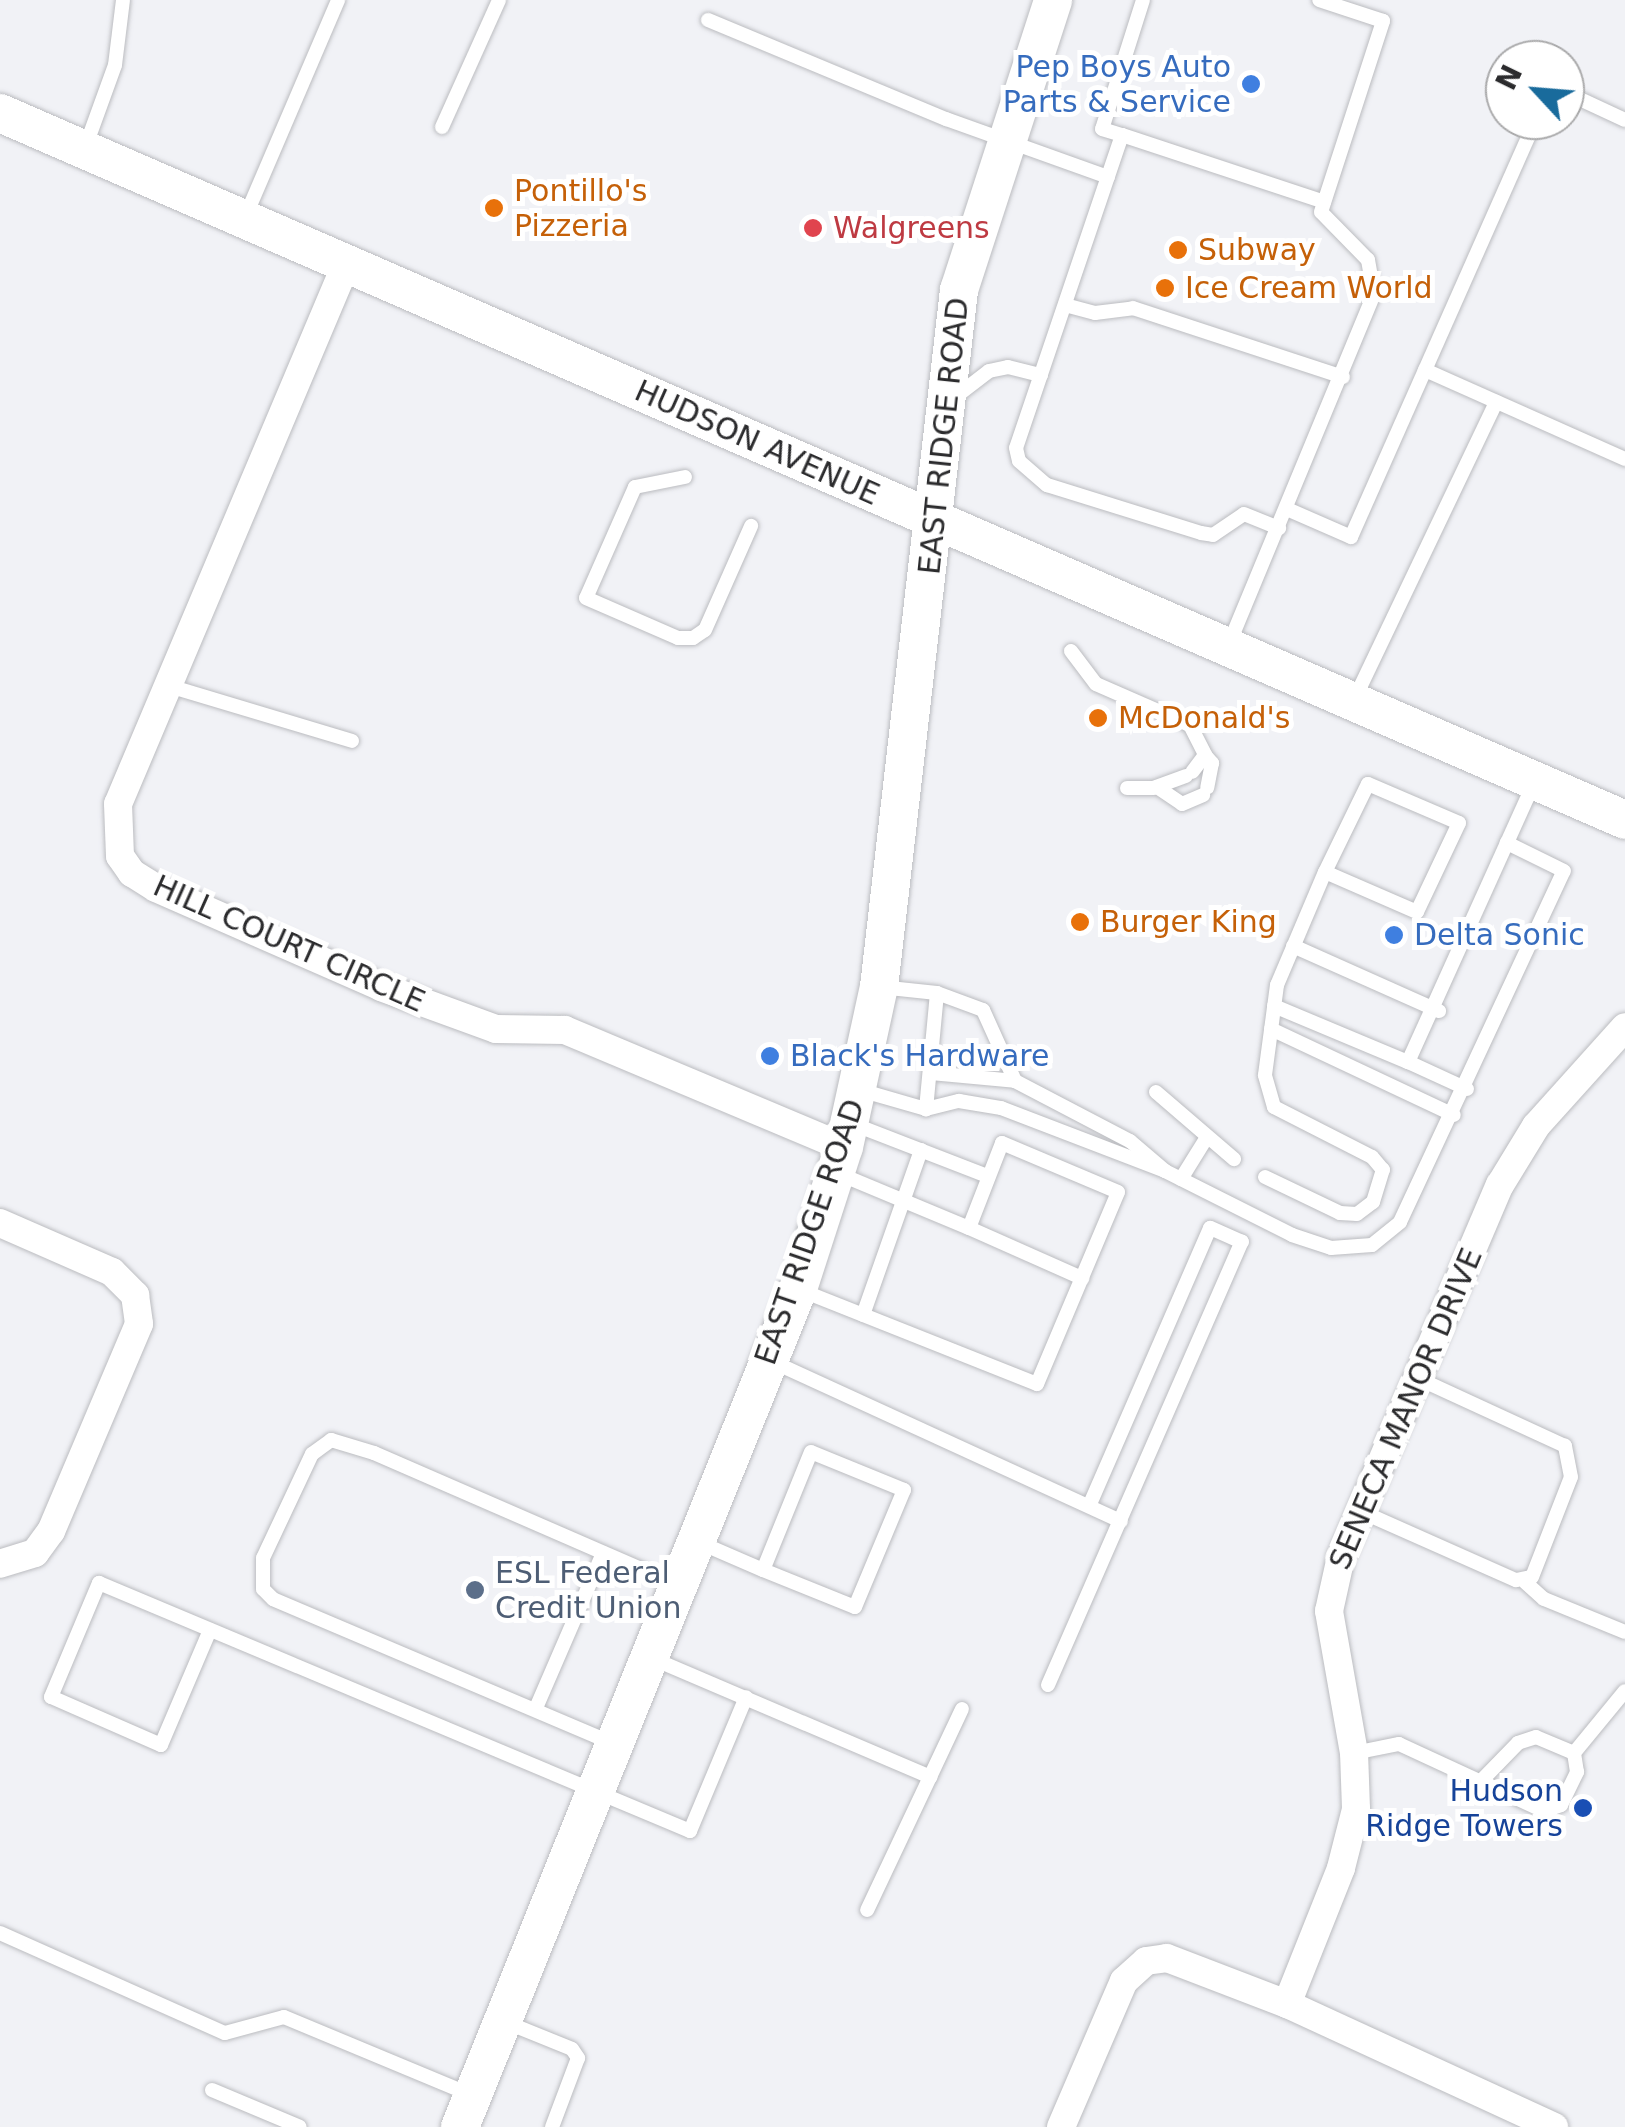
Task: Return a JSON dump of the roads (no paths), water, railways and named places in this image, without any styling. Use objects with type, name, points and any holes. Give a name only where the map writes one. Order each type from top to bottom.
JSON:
[{"type":"main road","name":"EAST RIDGE ROAD","points":[[466,2111],[798,1289],[847,1134],[880,987],[959,290],[1053,0]]},
{"type":"main road","name":"HUDSON AVENUE","points":[[0,113],[1625,820]]},
{"type":"street","name":"HILL COURT CIRCLE","points":[[347,262],[116,815],[116,844],[132,873],[458,1017],[496,1029],[565,1030],[847,1134]]},
{"type":"street","name":"SENECA MANOR DRIVE","points":[[1287,2004],[1348,1846],[1354,1754],[1328,1611],[1360,1511],[1517,1153],[1625,1027]]},
{"type":"street","points":[[0,1223],[112,1272],[135,1295],[139,1324],[51,1532],[35,1553],[0,1564]]},
{"type":"street","points":[[1061,2127],[1124,1981],[1146,1961],[1178,1960],[1287,2004],[1554,2127]]},
{"type":"lane","points":[[84,150],[115,65],[123,0]]},
{"type":"lane","points":[[244,219],[338,0]]},
{"type":"lane","points":[[442,127],[499,0]]},
{"type":"lane","points":[[1143,0],[1102,129],[1324,202]]},
{"type":"lane","points":[[1227,649],[1374,294],[1374,276],[1368,260],[1320,212],[1383,21],[1319,0]]},
{"type":"lane","points":[[708,20],[1108,177]]},
{"type":"lane","points":[[1585,101],[1625,120]]},
{"type":"lane","points":[[1122,135],[1016,448],[1029,476],[1201,533],[1212,535],[1244,514],[1279,528]]},
{"type":"lane","points":[[1287,509],[1351,537],[1527,140]]},
{"type":"lane","points":[[1064,306],[1095,313],[1133,308],[1343,376]]},
{"type":"lane","points":[[946,417],[955,396],[989,371],[1008,367],[1041,375]]},
{"type":"lane","points":[[1425,370],[1625,459]]},
{"type":"lane","points":[[1352,703],[1496,402]]},
{"type":"lane","points":[[685,476],[635,487],[586,598],[678,638],[693,638],[705,630],[751,526]]},
{"type":"lane","points":[[1071,651],[1096,684],[1190,725],[1212,763],[1205,791],[1182,804],[1157,787]]},
{"type":"lane","points":[[169,686],[352,741]]},
{"type":"lane","points":[[1127,788],[1157,787],[1189,774],[1205,755]]},
{"type":"lane","points":[[1408,1062],[1438,1010],[1535,781]]},
{"type":"lane","points":[[1265,1177],[1340,1213],[1357,1214],[1372,1202],[1383,1170],[1372,1156],[1274,1108],[1265,1075],[1274,1006],[1293,946],[1325,872],[1368,784],[1459,823],[1417,912],[1325,872]]},
{"type":"lane","points":[[847,1134],[959,1101],[1001,1108],[1165,1172],[1292,1235],[1353,1250],[1372,1246],[1400,1222],[1467,1089],[1484,1033],[1521,947],[1542,920],[1564,871],[1508,843]]},
{"type":"lane","points":[[1527,914],[1542,920]]},
{"type":"lane","points":[[1293,946],[1438,1010]]},
{"type":"lane","points":[[880,987],[937,992],[983,1010],[1015,1081]]},
{"type":"lane","points":[[926,1110],[937,992]]},
{"type":"lane","points":[[1274,1006],[1467,1089]]},
{"type":"lane","points":[[1271,1029],[1454,1114]]},
{"type":"lane","points":[[931,1073],[1015,1081],[1130,1141],[1165,1172]]},
{"type":"lane","points":[[1156,1092],[1234,1159]]},
{"type":"lane","points":[[847,1134],[921,1150],[988,1176]]},
{"type":"lane","points":[[847,1134],[905,1200],[1082,1278]]},
{"type":"lane","points":[[1181,1179],[1207,1137]]},
{"type":"lane","points":[[798,1289],[1037,1384],[1118,1192],[1002,1142],[969,1228]]},
{"type":"lane","points":[[864,1314],[921,1150]]},
{"type":"lane","points":[[1048,1685],[1242,1242],[1210,1228],[1088,1506]]},
{"type":"lane","points":[[768,1359],[1120,1520]]},
{"type":"lane","points":[[1417,1378],[1564,1446],[1571,1477],[1525,1582]]},
{"type":"lane","points":[[614,1744],[273,1599],[263,1589],[263,1558],[312,1454],[331,1440],[374,1453],[677,1586]]},
{"type":"lane","points":[[695,1541],[763,1570],[856,1607],[904,1490],[811,1452],[763,1570]]},
{"type":"lane","points":[[1360,1511],[1525,1582],[1544,1599],[1625,1632]]},
{"type":"lane","points":[[536,1708],[603,1553]]},
{"type":"lane","points":[[210,1630],[160,1744],[51,1697],[99,1583],[690,1831],[746,1697]]},
{"type":"lane","points":[[649,1656],[930,1777]]},
{"type":"lane","points":[[1354,1754],[1399,1744],[1544,1812],[1561,1805],[1577,1772],[1574,1753],[1625,1691]]},
{"type":"lane","points":[[867,1910],[962,1709]]},
{"type":"lane","points":[[1481,1781],[1518,1744],[1536,1736],[1574,1753]]},
{"type":"lane","points":[[0,1934],[225,2033],[284,2017],[466,2111]]},
{"type":"lane","points":[[502,2021],[572,2049],[578,2058],[552,2127]]},
{"type":"lane","points":[[212,2090],[300,2127]]},
{"type":"place","name":"Pep Boys Auto Parts & Service","points":[[1251,84]]},
{"type":"place","name":"Pontillo's Pizzeria","points":[[494,208]]},
{"type":"place","name":"Walgreens","points":[[813,228]]},
{"type":"place","name":"Subway","points":[[1178,250]]},
{"type":"place","name":"Ice Cream World","points":[[1165,288]]},
{"type":"place","name":"McDonald's","points":[[1098,718]]},
{"type":"place","name":"Burger King","points":[[1080,922]]},
{"type":"place","name":"Delta Sonic","points":[[1394,935]]},
{"type":"place","name":"Black's Hardware","points":[[770,1056]]},
{"type":"place","name":"ESL Federal Credit Union","points":[[475,1590]]},
{"type":"place","name":"Hudson Ridge Towers","points":[[1583,1808]]}]
